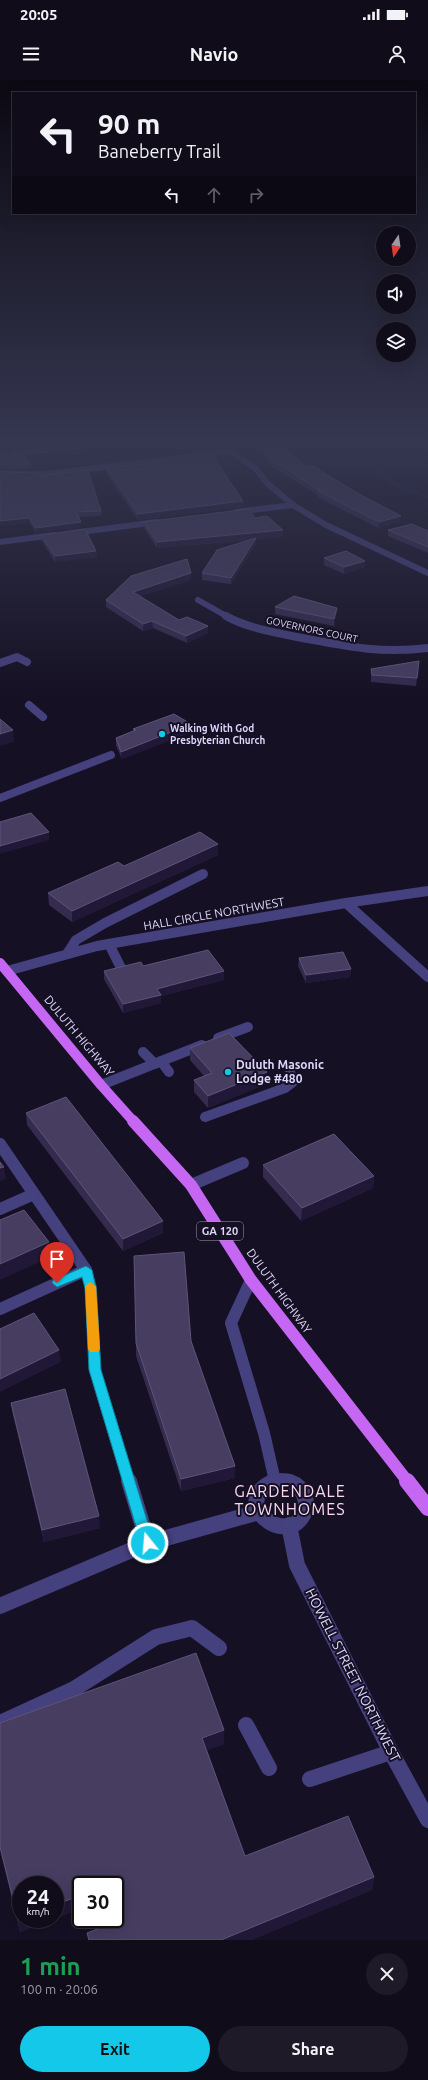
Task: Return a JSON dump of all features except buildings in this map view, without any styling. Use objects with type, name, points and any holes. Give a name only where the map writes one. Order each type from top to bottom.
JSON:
[{"type":"main road","name":"DULUTH HIGHWAY","points":[[3,967],[101,1085],[190,1186],[251,1280],[428,1508]]},
{"type":"street","points":[[0,542],[96,530]]},
{"type":"street","points":[[336,530],[428,573]]},
{"type":"street","name":"GOVERNORS COURT","points":[[198,600],[236,622],[282,634],[365,650],[403,651],[428,648]]},
{"type":"street","points":[[0,663],[17,657],[27,662]]},
{"type":"street","points":[[29,705],[43,717]]},
{"type":"street","points":[[0,798],[111,754]]},
{"type":"street","points":[[68,954],[76,940],[105,923],[203,874]]},
{"type":"street","name":"HALL CIRCLE NORTHWEST","points":[[3,967],[109,944],[346,902],[428,891]]},
{"type":"street","points":[[346,902],[428,977]]},
{"type":"street","points":[[109,944],[121,968]]},
{"type":"street","points":[[109,970],[132,965]]},
{"type":"street","points":[[101,1085],[248,1026]]},
{"type":"street","points":[[143,1052],[158,1062],[169,1072]]},
{"type":"street","points":[[205,1117],[284,1088],[293,1082],[290,1072]]},
{"type":"street","points":[[0,1144],[86,1270],[90,1288],[95,1370],[148,1543]]},
{"type":"street","points":[[190,1186],[243,1163]]},
{"type":"street","points":[[0,1209],[34,1194]]},
{"type":"street","points":[[0,1309],[86,1270]]},
{"type":"street","points":[[251,1280],[231,1323],[264,1433],[275,1481]]},
{"type":"street","points":[[275,1481],[289,1482],[295,1485],[301,1489],[307,1500],[307,1507],[302,1518],[290,1525],[282,1526],[268,1522],[256,1506],[259,1493],[262,1488],[275,1481]]},
{"type":"street","points":[[0,1606],[148,1543],[259,1512]]},
{"type":"street","name":"HOWELL STREET NORTHWEST","points":[[290,1525],[297,1565],[391,1752],[428,1820]]},
{"type":"street","points":[[0,1723],[74,1689],[156,1636],[192,1628],[219,1648]]},
{"type":"street","points":[[246,1725],[269,1768]]},
{"type":"street","points":[[310,1779],[391,1752]]},
{"type":"slow traffic","points":[[90,1286],[94,1349]]},
{"type":"place","name":"Walking With God Presbyterian Church","points":[[162,734]]},
{"type":"place","name":"Duluth Masonic Lodge #480","points":[[228,1072]]},
{"type":"district","name":"GARDENDALE TOWNHOMES","points":[[290,1500]]},
{"type":"route","points":[[57,1283],[86,1270],[90,1288],[95,1370],[148,1543]]}]
